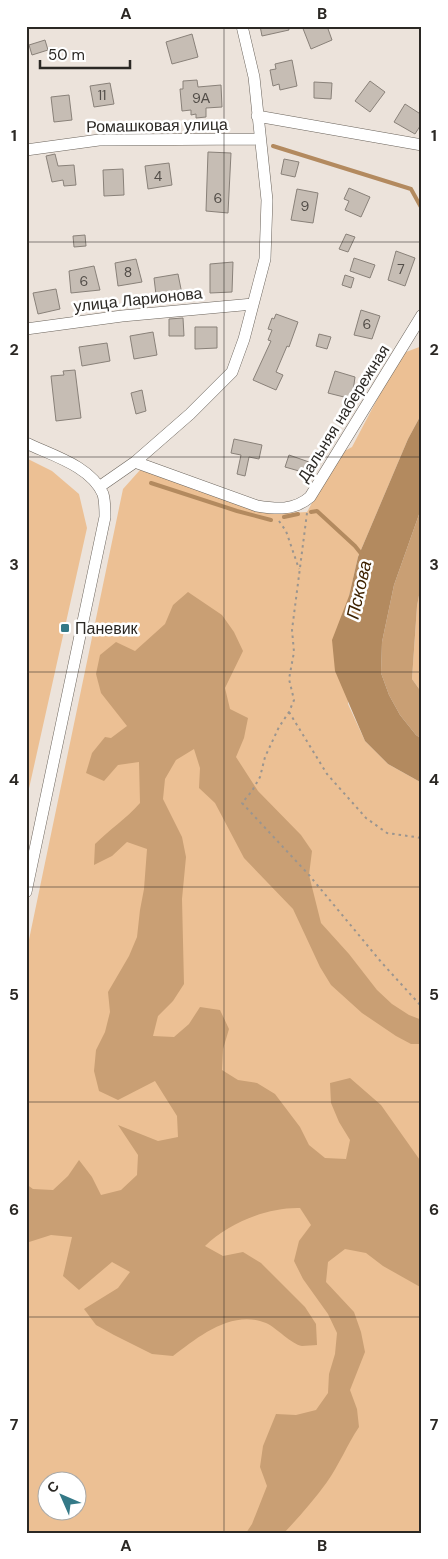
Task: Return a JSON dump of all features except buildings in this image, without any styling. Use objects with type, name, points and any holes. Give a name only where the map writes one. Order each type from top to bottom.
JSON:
[{"type":"street","points":[[99,487],[135,462],[190,414],[232,372],[244,340],[265,259],[267,200],[259,140],[254,77],[242,26]]},
{"type":"street","points":[[257,116],[422,145]]},
{"type":"street","name":"Ромашковая улица","points":[[26,150],[99,140],[259,140]]},
{"type":"street","name":"улица Ларионова","points":[[26,329],[122,316],[253,304]]},
{"type":"street","name":"Дальняя набережная","points":[[135,462],[257,506],[278,509],[293,507],[304,502],[310,497],[422,315]]},
{"type":"street","points":[[26,443],[81,469],[92,478],[103,495],[105,517],[26,892]]},
{"type":"path","points":[[310,497],[292,630],[294,652],[289,679],[294,700],[265,757],[260,777],[242,803],[309,875],[363,942],[422,1007]]},
{"type":"path","points":[[271,508],[286,531],[299,572]]},
{"type":"path","points":[[289,712],[327,774],[366,818],[387,834],[422,838]]},
{"type":"shaded area","points":[[422,346],[422,413],[408,439],[358,557],[349,596],[348,704],[365,741],[388,764],[422,783],[422,1533],[26,1533],[26,954],[123,489],[140,470],[287,513],[307,512],[339,454],[352,447],[392,371],[406,352]]},
{"type":"shaded area","points":[[26,458],[52,471],[79,494],[87,528],[26,802]]},
{"type":"shaded area","points":[[422,506],[422,580],[417,606],[412,679],[422,693],[422,739],[416,735],[400,715],[389,695],[381,673],[382,642],[394,585]]},
{"type":"shaded area","points":[[422,580],[422,693],[412,679],[417,606]]},
{"type":"shaded area","points":[[188,592],[222,615],[234,632],[243,651],[225,688],[230,709],[248,718],[244,738],[236,757],[258,791],[301,835],[312,851],[309,875],[321,923],[349,954],[377,990],[392,1004],[409,1015],[422,1020],[422,1044],[411,1044],[362,1013],[331,985],[320,967],[293,909],[244,858],[215,803],[199,788],[200,768],[194,749],[176,760],[165,779],[163,799],[182,837],[186,857],[182,899],[184,984],[173,1001],[158,1016],[153,1036],[174,1037],[189,1024],[200,1007],[220,1010],[229,1029],[223,1049],[222,1070],[238,1080],[257,1083],[275,1094],[300,1127],[309,1145],[325,1158],[346,1159],[350,1140],[339,1122],[331,1103],[330,1083],[350,1078],[381,1105],[422,1163],[422,1288],[383,1266],[366,1253],[345,1249],[328,1262],[326,1282],[354,1312],[365,1352],[350,1390],[357,1409],[359,1427],[327,1482],[284,1533],[246,1533],[252,1524],[267,1486],[260,1467],[263,1446],[276,1414],[296,1415],[316,1410],[328,1393],[329,1374],[335,1354],[337,1333],[328,1314],[303,1279],[294,1261],[299,1241],[311,1225],[300,1208],[275,1210],[249,1218],[225,1230],[205,1246],[223,1256],[243,1252],[261,1263],[305,1307],[316,1324],[317,1345],[298,1345],[266,1323],[241,1320],[228,1322],[216,1327],[173,1356],[152,1354],[96,1325],[84,1309],[118,1288],[130,1272],[112,1262],[79,1290],[63,1276],[72,1237],[51,1235],[26,1243],[26,1184],[33,1189],[53,1190],[68,1176],[79,1160],[92,1177],[101,1195],[121,1190],[137,1175],[138,1155],[118,1125],[158,1141],[178,1137],[177,1116],[155,1081],[118,1100],[99,1091],[94,1071],[96,1050],[105,1032],[110,1012],[108,992],[129,956],[137,937],[144,889],[147,849],[127,842],[112,856],[94,865],[95,844],[140,803],[139,762],[118,765],[104,781],[86,773],[92,753],[105,737],[111,738],[127,726],[101,693],[96,674],[100,655],[116,642],[135,651],[165,624],[173,605]]},
{"type":"water","name":"Пскова","points":[[422,413],[422,506],[394,585],[382,642],[381,673],[389,695],[400,715],[416,735],[422,739],[422,783],[388,764],[365,741],[335,671],[332,640],[349,596],[358,557],[408,439]]},
{"type":"waterway","points":[[273,146],[411,189],[422,209]]},
{"type":"waterway","points":[[151,483],[271,520]]},
{"type":"waterway","name":"Пскова","points":[[311,512],[317,511],[355,546],[363,556]]},
{"type":"waterway","points":[[284,517],[298,514]]},
{"type":"place","name":"Паневик","points":[[65,628]]}]
